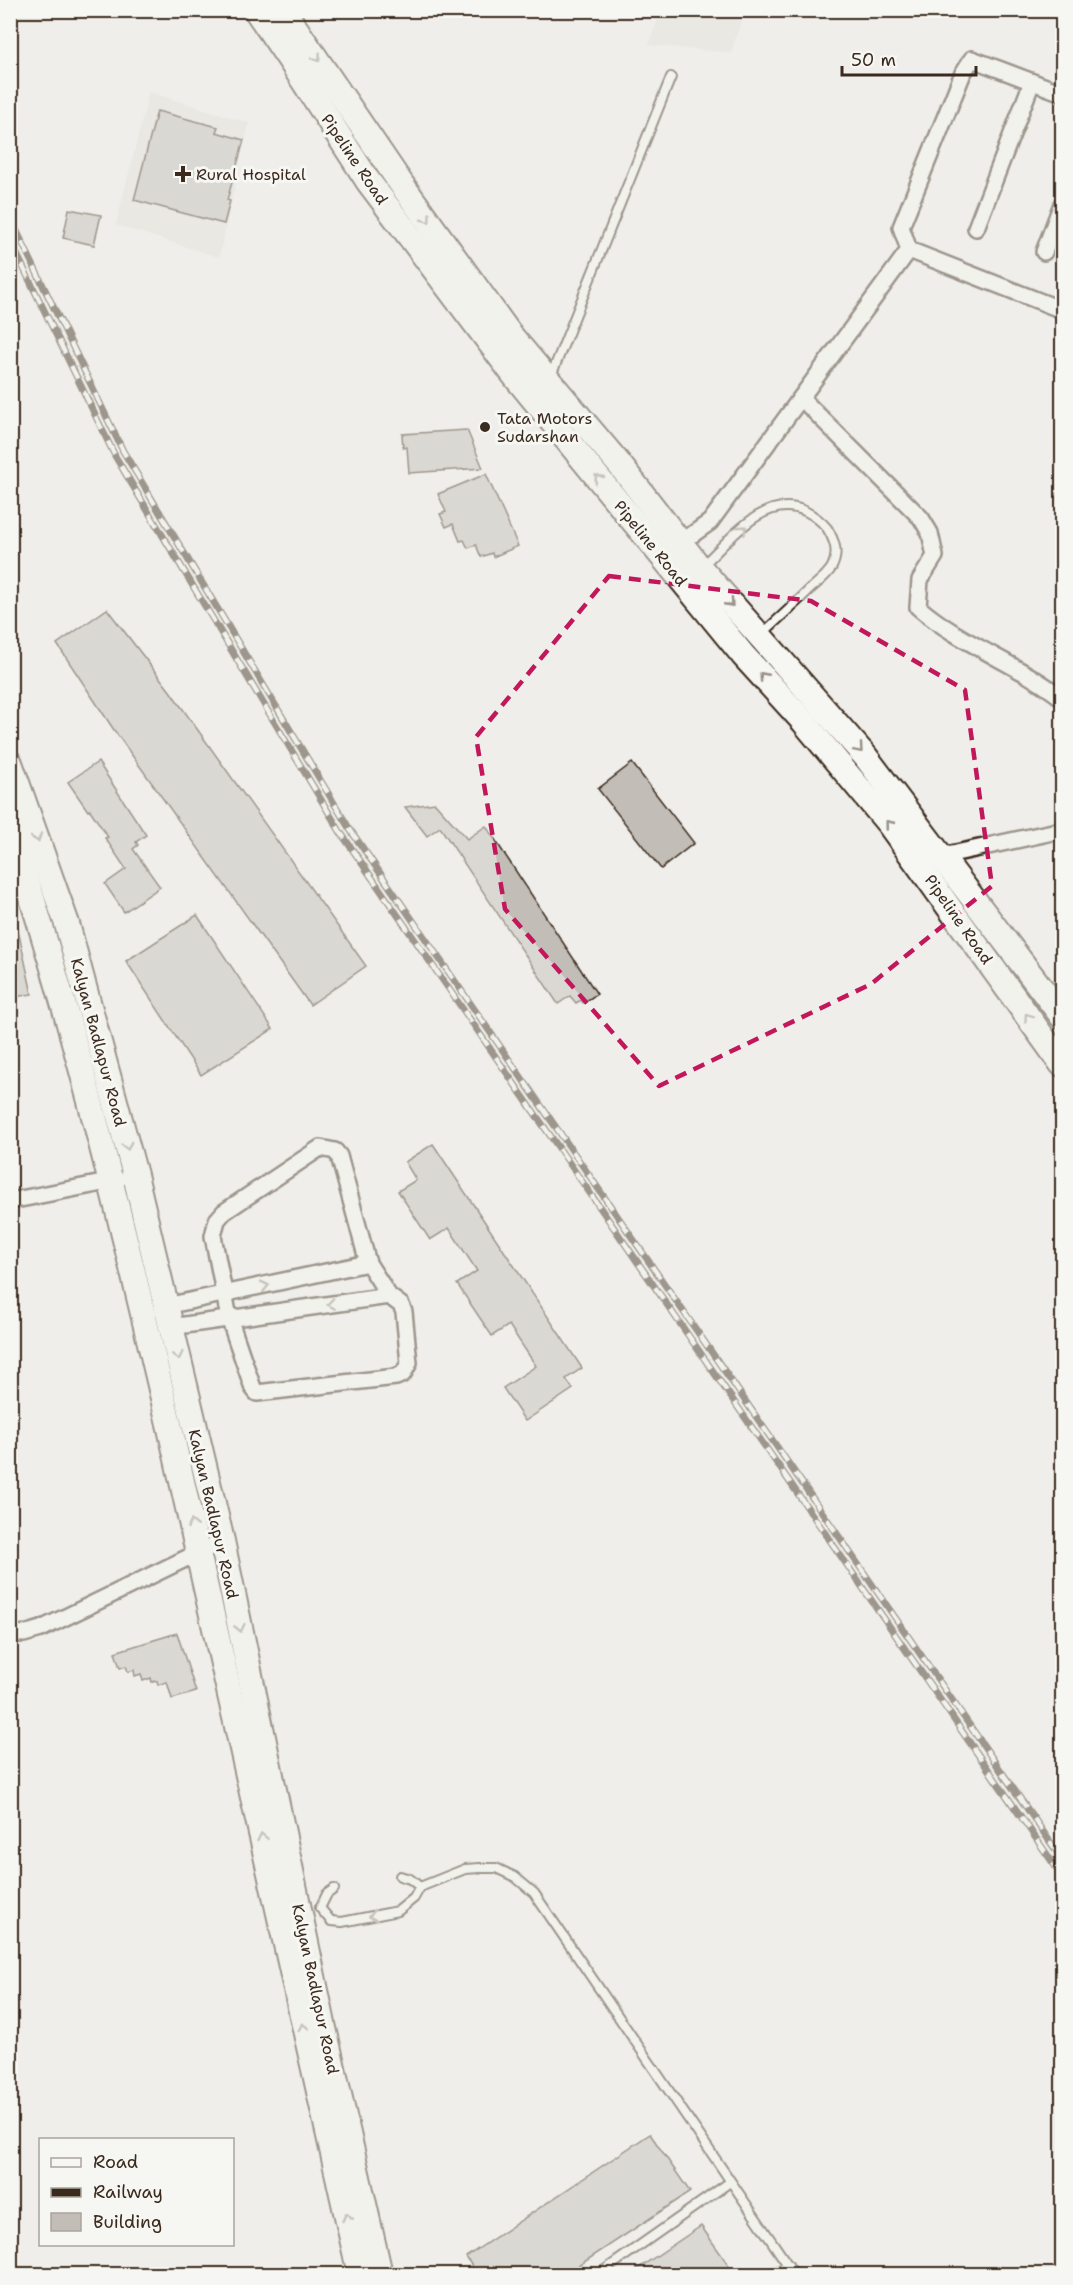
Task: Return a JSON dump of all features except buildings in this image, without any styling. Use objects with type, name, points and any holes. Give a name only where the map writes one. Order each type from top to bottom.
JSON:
[{"type":"main road","name":"Pipeline Road","points":[[256,10],[368,181],[540,389],[619,464],[668,547],[750,644],[865,756],[1062,1064]]},
{"type":"main road","name":"Pipeline Road","points":[[283,10],[416,204],[511,336],[540,389]]},
{"type":"main road","name":"Pipeline Road","points":[[668,547],[700,568],[750,644]]},
{"type":"main road","name":"Kalyan Badlapur Road","points":[[10,763],[67,924],[135,1175],[222,1541],[248,1720]]},
{"type":"main road","name":"Kalyan Badlapur Road","points":[[10,829],[42,924],[112,1181],[198,1552],[248,1720],[297,1902],[380,2274]]},
{"type":"main road","name":"Pipeline Road","points":[[930,859],[1062,1016]]},
{"type":"main road","name":"Kalyan Badlapur Road","points":[[297,1902],[360,2274]]},
{"type":"street","points":[[1062,93],[972,60],[963,73],[901,227],[909,250],[1062,310]]},
{"type":"street","points":[[976,228],[1032,82]]},
{"type":"street","points":[[1044,252],[1062,204]]},
{"type":"street","points":[[668,547],[710,522],[909,250]]},
{"type":"street","points":[[801,398],[921,518],[930,533],[935,556],[920,580],[918,607],[938,624],[969,644],[1046,686],[1062,698]]},
{"type":"street","points":[[930,859],[1062,830]]},
{"type":"street","points":[[320,1148],[335,1151],[339,1156],[368,1263],[389,1296],[401,1305],[404,1312],[409,1363],[403,1374],[396,1377],[257,1393],[253,1388],[229,1318],[224,1295],[213,1236],[217,1220],[224,1212],[320,1148]]},
{"type":"street","points":[[10,1201],[135,1175]]},
{"type":"street","points":[[169,1316],[224,1295],[368,1263]]},
{"type":"street","points":[[169,1316],[229,1318],[389,1296]]},
{"type":"street","points":[[10,1633],[24,1634],[40,1629],[222,1541]]},
{"type":"lane","points":[[540,389],[671,77]]},
{"type":"lane","points":[[700,568],[756,516],[782,506],[795,507],[811,514],[825,526],[835,541],[836,553],[831,569],[750,644]]},
{"type":"lane","points":[[297,1902],[332,1920],[342,1922],[398,1911],[414,1898],[420,1887],[465,1869],[496,1868],[515,1877],[534,1893],[794,2274]]},
{"type":"lane","points":[[400,1876],[410,1879],[420,1887]]},
{"type":"lane","points":[[297,1902],[327,1894],[334,1889]]},
{"type":"lane","points":[[599,2274],[730,2182]]},
{"type":"lane","points":[[775,2274],[788,2265]]},
{"type":"highlighted area","points":[[609,576],[811,601],[965,690],[992,886],[871,984],[659,1086],[505,909],[476,737]]},
{"type":"shaded area","points":[[661,10],[744,11],[731,53],[649,45]]},
{"type":"shaded area","name":"Rural Hospital","points":[[149,92],[249,123],[219,257],[116,225]]},
{"type":"railway","points":[[10,217],[123,451],[349,828],[1062,1859]]},
{"type":"railway","points":[[10,240],[115,456],[341,833],[1062,1876]]},
{"type":"place","name":"Rural Hospital","points":[[183,174]]},
{"type":"place","name":"Tata Motors Sudarshan","points":[[485,427]]}]
